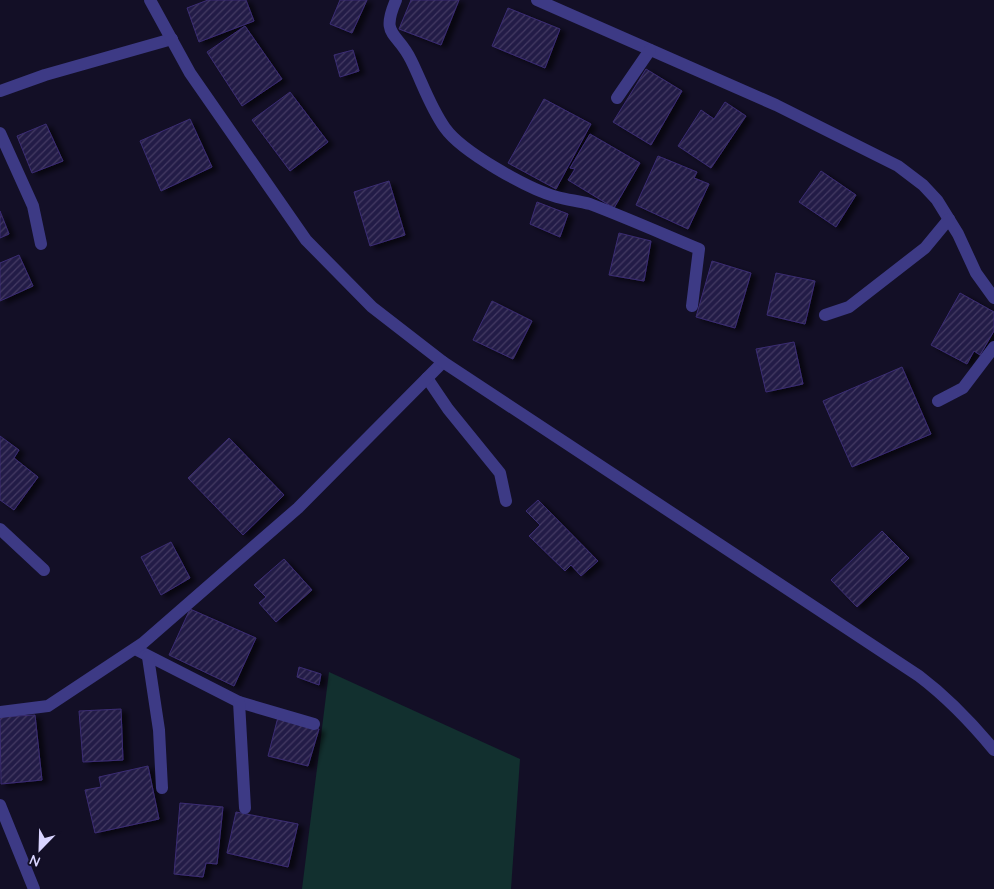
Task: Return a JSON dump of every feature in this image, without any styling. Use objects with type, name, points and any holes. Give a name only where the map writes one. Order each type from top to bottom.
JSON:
[{"type":"street","points":[[150,0],[190,73],[306,240],[372,307],[443,362],[919,676],[944,695],[969,719],[994,750]]},
{"type":"street","points":[[396,0],[389,15],[389,29],[411,59],[418,79],[445,129],[463,146],[507,174],[555,197],[589,204],[699,248],[692,306]]},
{"type":"street","points":[[537,0],[776,105],[898,166],[924,185],[937,200],[949,219],[976,273],[994,298]]},
{"type":"street","points":[[0,91],[45,75],[172,40]]},
{"type":"street","points":[[617,98],[650,50]]},
{"type":"street","points":[[0,133],[33,206],[41,244]]},
{"type":"street","points":[[826,315],[849,307],[925,248],[949,219]]},
{"type":"street","points":[[938,401],[963,388],[994,347]]},
{"type":"street","points":[[0,712],[48,706],[135,649],[298,508],[443,362]]},
{"type":"street","points":[[427,378],[448,409],[500,472],[506,501]]},
{"type":"street","points":[[0,529],[44,570]]},
{"type":"street","points":[[135,649],[239,702],[314,724]]},
{"type":"street","points":[[148,657],[159,730],[162,788]]},
{"type":"street","points":[[239,702],[245,808]]},
{"type":"street","points":[[0,805],[4,825],[34,889]]},
{"type":"green space","points":[[329,672],[520,759],[511,889],[302,889]]},
{"type":"building","points":[[208,0],[246,0],[254,21],[199,42],[187,8]]},
{"type":"building","points":[[340,0],[367,0],[352,33],[330,24]]},
{"type":"building","points":[[411,0],[459,0],[441,45],[399,29]]},
{"type":"building","points":[[508,8],[560,29],[545,68],[492,46]]},
{"type":"building","points":[[245,26],[282,79],[242,106],[207,52]]},
{"type":"building","points":[[353,50],[359,71],[340,77],[334,55]]},
{"type":"building","points":[[646,69],[682,91],[651,145],[613,122]]},
{"type":"building","points":[[290,92],[328,142],[290,171],[252,120]]},
{"type":"building","points":[[544,99],[591,124],[556,189],[508,163]]},
{"type":"building","points":[[725,102],[746,116],[711,168],[678,146],[701,110],[714,119]]},
{"type":"building","points":[[190,119],[212,167],[161,191],[140,141]]},
{"type":"building","points":[[46,124],[63,161],[32,173],[17,136]]},
{"type":"building","points":[[590,134],[640,163],[614,208],[568,180],[575,169],[570,168]]},
{"type":"building","points":[[658,156],[697,172],[694,178],[709,184],[688,229],[636,205]]},
{"type":"building","points":[[821,171],[856,195],[836,227],[799,202]]},
{"type":"building","points":[[389,181],[405,235],[370,246],[354,192]]},
{"type":"building","points":[[537,202],[568,214],[560,237],[530,224]]},
{"type":"building","points":[[0,211],[9,234],[0,238]]},
{"type":"building","points":[[619,233],[651,241],[644,281],[609,275]]},
{"type":"building","points":[[19,255],[33,286],[0,301],[0,263]]},
{"type":"building","points":[[712,261],[751,273],[735,328],[696,317]]},
{"type":"building","points":[[776,273],[815,281],[805,324],[767,315]]},
{"type":"building","points":[[960,293],[994,312],[994,331],[980,355],[974,351],[967,364],[931,345]]},
{"type":"building","points":[[492,301],[532,321],[513,359],[473,340]]},
{"type":"building","points":[[794,342],[803,384],[766,392],[756,349]]},
{"type":"building","points":[[902,367],[931,434],[852,467],[823,401]]},
{"type":"building","points":[[0,436],[19,450],[14,458],[38,477],[14,510],[0,500]]},
{"type":"building","points":[[229,438],[284,495],[243,535],[188,478]]},
{"type":"building","points":[[538,500],[598,561],[581,576],[571,565],[565,571],[529,536],[540,525],[526,511]]},
{"type":"building","points":[[882,531],[909,558],[857,607],[831,580]]},
{"type":"building","points":[[171,542],[190,578],[161,595],[141,557]]},
{"type":"building","points":[[284,559],[312,590],[276,622],[259,603],[266,597],[254,585]]},
{"type":"building","points":[[190,609],[256,638],[234,686],[169,655]]},
{"type":"building","points":[[299,667],[321,674],[319,685],[297,677]]},
{"type":"building","points":[[121,709],[123,760],[83,762],[79,711]]},
{"type":"building","points":[[35,715],[42,780],[1,784],[0,717]]},
{"type":"building","points":[[278,717],[319,729],[308,766],[268,756]]},
{"type":"building","points":[[148,766],[159,819],[95,833],[85,790],[101,787],[99,777]]},
{"type":"building","points":[[180,803],[223,807],[217,864],[206,863],[203,877],[174,874]]},
{"type":"building","points":[[236,812],[298,824],[288,867],[227,853]]}]
